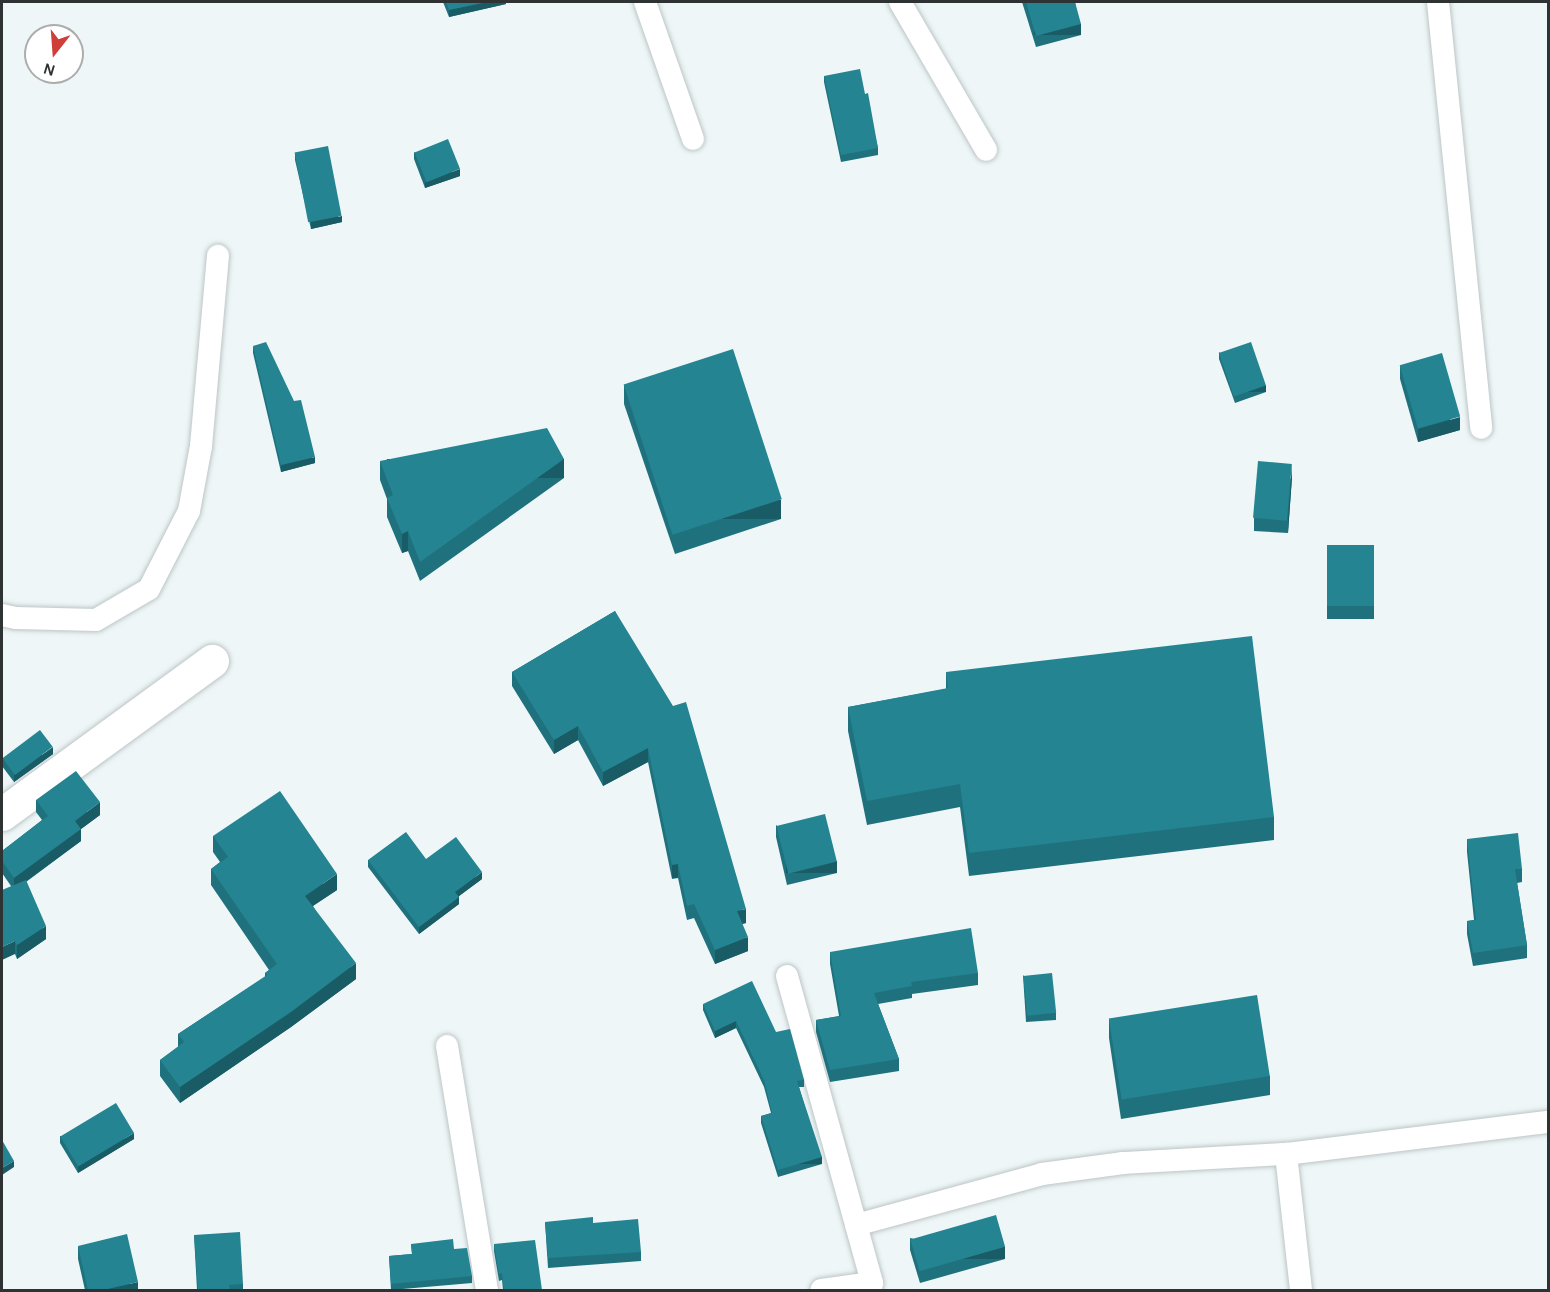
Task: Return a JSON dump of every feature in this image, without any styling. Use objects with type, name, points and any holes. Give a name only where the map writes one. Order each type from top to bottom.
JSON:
[{"type":"street","points":[[2,814],[212,661]]},
{"type":"lane","points":[[645,2],[693,139]]},
{"type":"lane","points":[[900,2],[986,150]]},
{"type":"lane","points":[[1438,2],[1481,428]]},
{"type":"lane","points":[[2,615],[16,618],[96,620],[149,589],[189,511],[201,446],[218,256]]},
{"type":"lane","points":[[787,976],[873,1287],[821,1290]]},
{"type":"lane","points":[[447,1046],[487,1290]]},
{"type":"lane","points":[[856,1226],[1042,1174],[1123,1163],[1286,1154],[1548,1122]]},
{"type":"lane","points":[[1286,1154],[1301,1290]]},
{"type":"building","points":[[446,2],[487,2],[449,10]]},
{"type":"building","points":[[1026,2],[1075,2],[1081,24],[1036,36]]},
{"type":"building","points":[[860,69],[865,94],[868,93],[878,148],[841,155],[824,76]]},
{"type":"building","points":[[448,139],[460,169],[427,182],[415,152]]},
{"type":"building","points":[[328,146],[342,216],[308,222],[295,152]]},
{"type":"building","points":[[266,342],[294,401],[301,400],[315,457],[281,465],[253,346]]},
{"type":"building","points":[[1251,342],[1266,385],[1234,397],[1219,353]]},
{"type":"building","points":[[733,349],[782,499],[672,535],[624,385]]},
{"type":"building","points":[[1442,353],[1460,416],[1418,429],[1400,365]]},
{"type":"building","points":[[547,428],[564,459],[420,562],[408,531],[402,534],[387,498],[393,495],[380,461]]},
{"type":"building","points":[[1258,461],[1292,464],[1287,521],[1253,518]]},
{"type":"building","points":[[1327,545],[1374,545],[1374,606],[1327,606]]},
{"type":"building","points":[[615,611],[673,706],[686,702],[746,909],[737,911],[748,937],[715,950],[694,904],[687,906],[678,864],[672,865],[648,748],[603,772],[578,726],[554,740],[512,672]]},
{"type":"building","points":[[1252,636],[1274,817],[969,853],[960,784],[867,801],[848,707],[948,688],[946,672]]},
{"type":"building","points":[[40,730],[53,747],[15,775],[2,758]]},
{"type":"building","points":[[76,771],[100,802],[75,821],[81,829],[14,878],[2,861],[2,851],[48,816],[36,800]]},
{"type":"building","points":[[280,791],[337,874],[305,896],[356,963],[291,1012],[180,1087],[160,1060],[184,1042],[178,1034],[267,975],[265,973],[277,964],[211,869],[228,857],[213,836]]},
{"type":"building","points":[[825,814],[837,862],[788,874],[776,826]]},
{"type":"building","points":[[406,832],[426,859],[456,837],[482,872],[455,892],[459,897],[419,927],[368,860]]},
{"type":"building","points":[[1518,833],[1522,869],[1515,869],[1527,945],[1473,953],[1467,921],[1476,920],[1467,839]]},
{"type":"building","points":[[26,880],[46,926],[17,945],[15,941],[2,947],[2,890]]},
{"type":"building","points":[[971,928],[978,973],[911,982],[912,986],[874,993],[899,1059],[830,1070],[816,1020],[841,1016],[830,952]]},
{"type":"building","points":[[1052,973],[1056,1013],[1027,1016],[1023,976]]},
{"type":"building","points":[[752,981],[776,1032],[790,1029],[804,1080],[797,1081],[822,1157],[778,1170],[761,1116],[772,1113],[764,1080],[736,1021],[715,1031],[703,1004]]},
{"type":"building","points":[[1257,995],[1270,1076],[1122,1099],[1109,1018]]},
{"type":"building","points":[[116,1103],[134,1133],[78,1166],[60,1136]]},
{"type":"building","points":[[2,1140],[14,1161],[2,1168]]},
{"type":"building","points":[[996,1215],[1005,1247],[920,1271],[910,1240]]},
{"type":"building","points":[[593,1217],[593,1223],[638,1219],[641,1252],[548,1258],[545,1222]]},
{"type":"building","points":[[240,1232],[243,1284],[229,1285],[230,1290],[198,1290],[194,1235]]},
{"type":"building","points":[[127,1234],[138,1282],[103,1290],[88,1290],[78,1246]]},
{"type":"building","points":[[453,1239],[454,1249],[467,1248],[472,1276],[391,1284],[389,1256],[412,1254],[411,1244]]},
{"type":"building","points":[[535,1240],[542,1290],[504,1290],[494,1244]]}]
